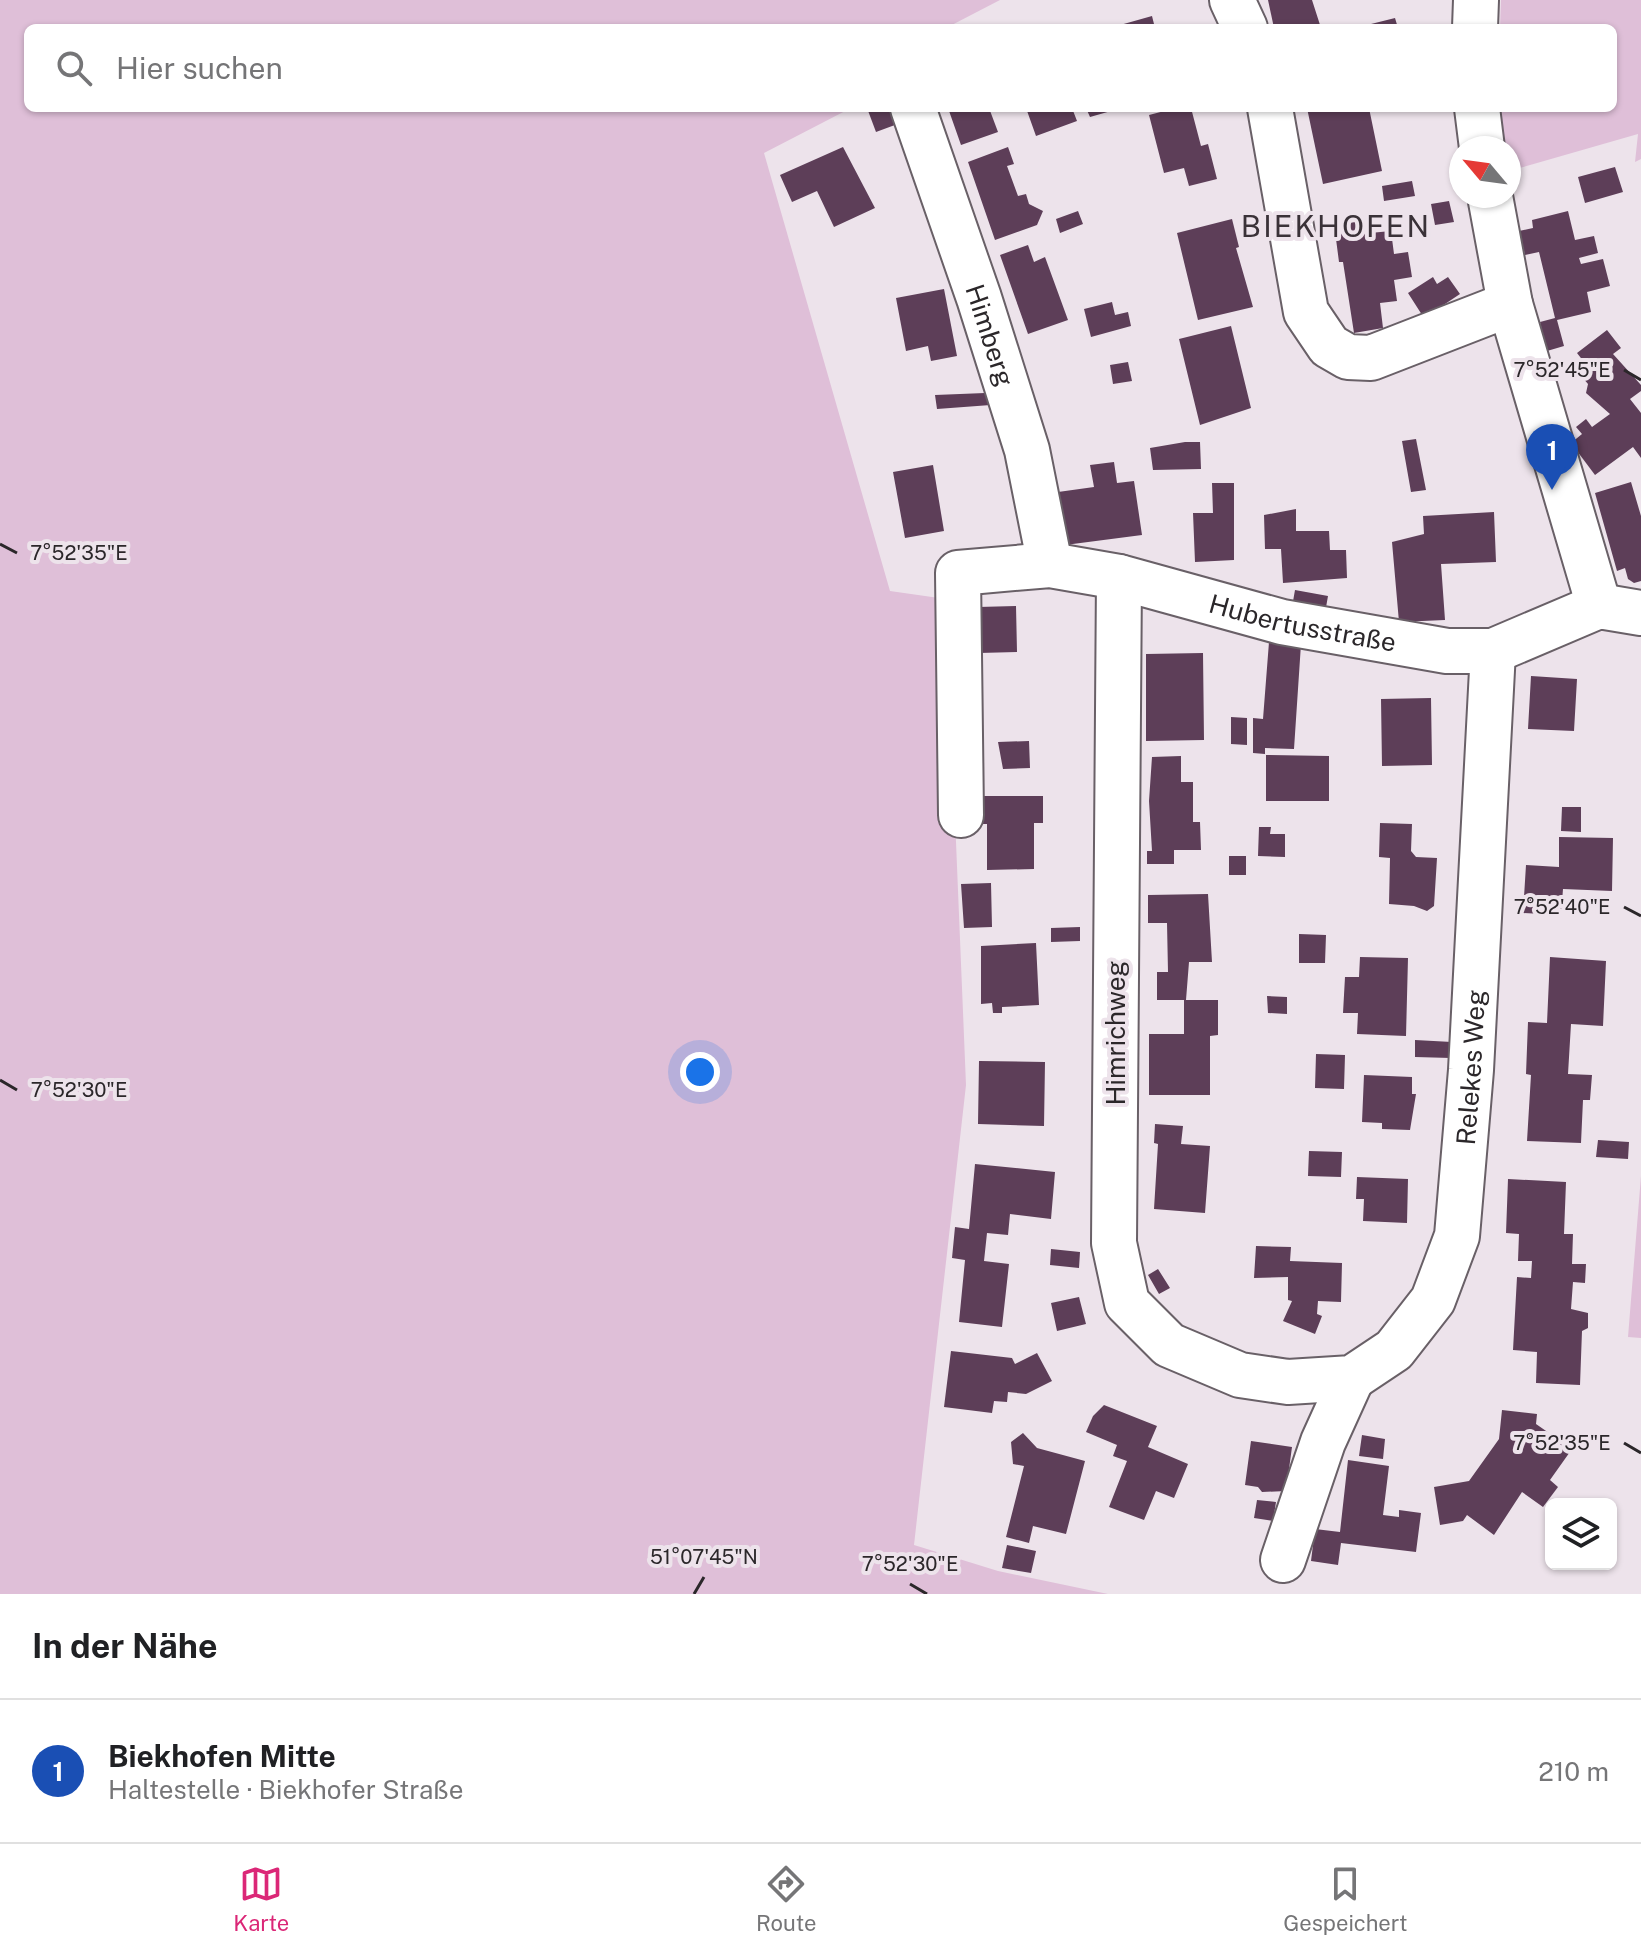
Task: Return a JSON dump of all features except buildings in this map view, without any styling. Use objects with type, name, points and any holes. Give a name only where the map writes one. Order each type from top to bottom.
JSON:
[{"type":"street","points":[[1232,0],[1243,24]]},
{"type":"street","points":[[1475,24],[1476,0]]},
{"type":"street","name":"Himberg","points":[[914,112],[979,298],[1027,450],[1050,565]]},
{"type":"street","points":[[1271,112],[1306,312],[1329,346],[1348,357],[1371,358],[1510,304]]},
{"type":"street","points":[[1478,112],[1480,136]]},
{"type":"street","points":[[1492,208],[1510,304],[1599,606],[1641,613]]},
{"type":"street","name":"Hubertusstraße","points":[[961,815],[958,573],[1050,565],[1119,577],[1282,622],[1447,651],[1493,651],[1599,606]]},
{"type":"street","name":"Himrichweg","points":[[1119,577],[1114,1243],[1127,1303],[1169,1345],[1240,1375],[1288,1382],[1352,1378]]},
{"type":"street","name":"Relekes Weg","points":[[1352,1378],[1394,1350],[1433,1300],[1457,1236],[1471,1070],[1493,651]]},
{"type":"street","points":[[1283,1560],[1323,1442],[1352,1378]]},
{"type":"shaded area","points":[[0,0],[1000,0],[954,24],[24,24],[24,112],[843,112],[764,153],[890,591],[946,599],[966,1085],[914,1545],[998,1571],[1108,1594],[0,1594]]},
{"type":"shaded area","points":[[1501,0],[1641,0],[1641,159],[1635,162],[1638,134],[1521,168],[1521,136],[1502,136],[1500,112],[1617,112],[1617,24],[1500,24]]},
{"type":"shaded area","points":[[1641,1176],[1641,1338],[1628,1337]]},
{"type":"place","name":"Biekhofen Mitte","points":[[1552,490]]},
{"type":"district","name":"BIEKHOFEN","points":[[1336,226]]}]
